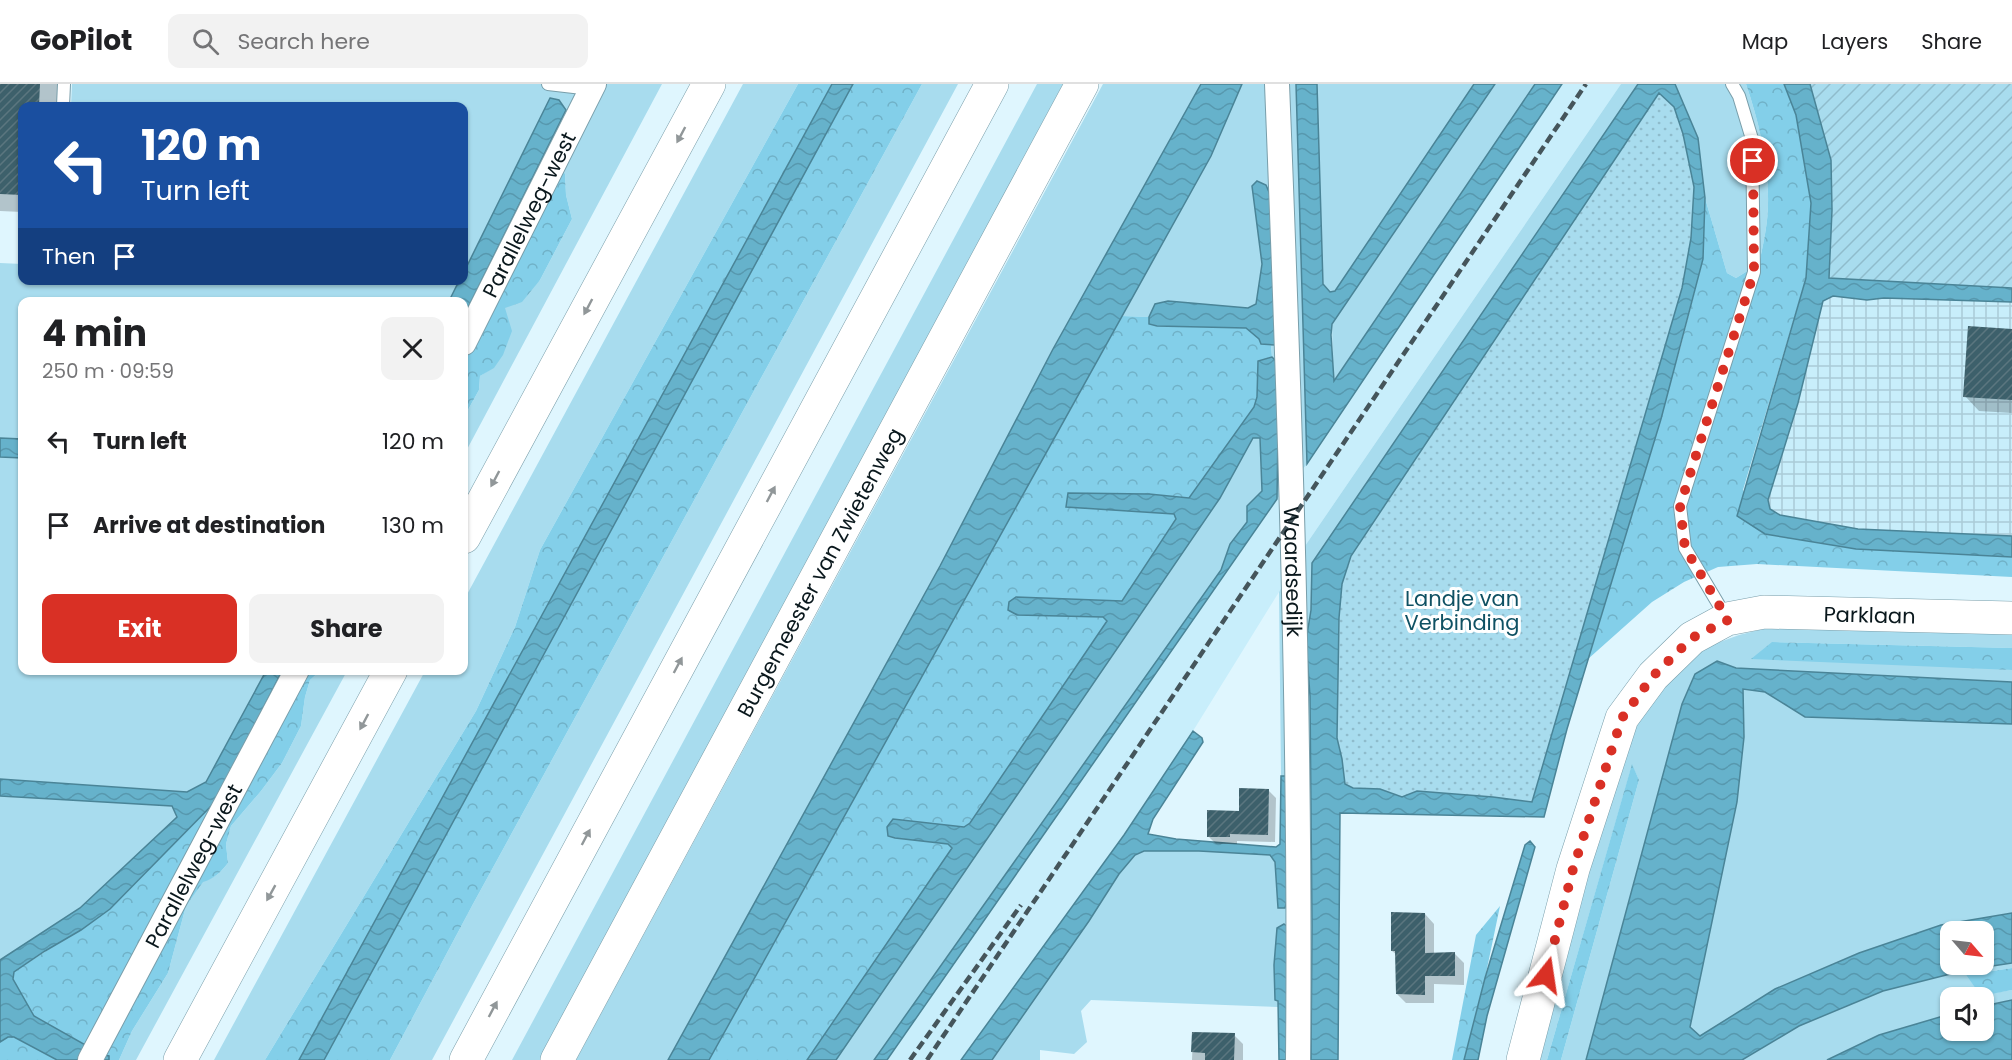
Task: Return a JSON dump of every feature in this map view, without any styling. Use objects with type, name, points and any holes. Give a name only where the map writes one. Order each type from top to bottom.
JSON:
[{"type":"main road","points":[[468,530],[709,84]]},
{"type":"main road","points":[[466,1060],[992,84]]},
{"type":"main road","name":"Burgemeester van Zwietenweg","points":[[557,1060],[1082,84]]},
{"type":"main road","name":"Parklaan","points":[[1523,1060],[1573,869],[1622,718],[1653,676],[1692,638],[1728,620],[1764,612],[2012,618]]},
{"type":"main road","points":[[180,1060],[389,675]]},
{"type":"street","name":"Waardsedijk","points":[[1277,84],[1291,437],[1291,549],[1298,720],[1298,1060]]},
{"type":"street","name":"Parallelweg-west","points":[[468,335],[593,86]]},
{"type":"street","name":"Parallelweg-west","points":[[94,1054],[294,675]]},
{"type":"lane","points":[[63,102],[64,84]]},
{"type":"lane","points":[[548,84],[593,86]]},
{"type":"lane","points":[[1728,620],[1685,548],[1680,506],[1754,272],[1752,139],[1739,96],[1732,84]]},
{"type":"shaded area","points":[[1562,84],[1621,84],[1305,546],[1193,731],[1124,835],[961,1060],[887,1060],[1277,499],[1307,464]]},
{"type":"shaded area","points":[[1833,296],[1867,300],[1884,298],[2012,302],[2012,536],[1858,529],[1780,515],[1770,509],[1768,500],[1798,403],[1823,301]]},
{"type":"green space","points":[[72,84],[662,84],[468,448],[468,410],[479,390],[480,376],[494,367],[502,355],[511,331],[504,308],[540,280],[572,219],[566,195],[565,174],[549,144],[566,110],[560,101],[550,98],[468,264],[468,102],[71,102]]},
{"type":"green space","points":[[743,84],[798,84],[540,550],[515,627],[476,711],[265,1060],[214,1060],[423,675],[468,675],[468,593]]},
{"type":"green space","points":[[798,84],[832,84],[299,1060],[265,1060],[476,711],[515,627],[540,550]]},
{"type":"green space","points":[[853,84],[922,84],[390,1060],[324,1060]]},
{"type":"green space","points":[[922,84],[958,84],[432,1060],[390,1060],[473,904]]},
{"type":"green space","points":[[1037,84],[1063,84],[542,1060],[512,1060]]},
{"type":"green space","points":[[1103,84],[1201,84],[1053,349],[940,566],[668,1060],[576,1060]]},
{"type":"green space","points":[[1242,84],[1296,84],[1307,464],[1277,499],[1279,365],[1272,357],[1271,345],[1274,345],[1278,316],[1253,186],[1262,264],[1256,304],[1249,308],[1155,304],[1149,317],[1122,316],[1211,156]]},
{"type":"green space","points":[[1317,84],[1474,84],[1335,291],[1330,292],[1323,285]]},
{"type":"green space","points":[[1495,84],[1535,84],[1333,382],[1332,324]]},
{"type":"green space","points":[[1621,84],[1638,84],[1312,563],[1311,610],[1306,641],[1310,696],[1311,1060],[1289,1060],[1277,929],[1274,965],[1275,1000],[1278,1000],[1278,1007],[1091,1000],[1081,1011],[1087,1042],[1074,1054],[1040,1050],[1040,1060],[992,1060],[1119,874],[1135,855],[1144,851],[1199,851],[1270,855],[1275,862],[1278,907],[1288,776],[1281,776],[1279,592],[1305,546]]},
{"type":"green space","points":[[1675,84],[1746,84],[1751,98],[1765,158],[1768,189],[1767,219],[1759,264],[1736,278],[1727,273],[1705,198],[1698,138]]},
{"type":"green space","points":[[1746,84],[1784,84],[1796,115],[1811,203],[1806,278],[1743,490],[1765,534],[1856,549],[2012,557],[2012,577],[1757,564],[1718,567],[1684,582],[1652,602],[1588,659],[1680,349],[1703,259],[1705,198],[1727,273],[1736,278],[1759,264],[1767,219],[1767,174],[1759,128]]},
{"type":"green space","points":[[1810,84],[2012,84],[2012,288],[1829,278],[1832,210],[1831,160]]},
{"type":"green space","name":"Landje van Verbinding","points":[[1659,93],[1674,107],[1683,134],[1694,187],[1691,238],[1682,288],[1532,802],[1417,791],[1402,797],[1380,789],[1353,788],[1345,784],[1337,738],[1339,618],[1342,584],[1351,556]]},
{"type":"green space","points":[[549,144],[565,174],[566,195],[572,219],[540,280],[522,302],[505,308],[512,331],[503,355],[494,368],[480,376],[479,390],[468,410],[468,308]]},
{"type":"green space","points":[[0,263],[18,264],[18,285],[457,285],[451,297],[18,297],[18,439],[0,438]]},
{"type":"green space","points":[[1122,316],[1149,317],[1149,324],[1157,326],[1246,328],[1260,339],[1261,344],[1271,345],[1272,357],[1258,361],[1257,397],[1254,407],[1189,498],[1149,494],[1068,493],[1066,507],[1174,514],[1176,519],[1123,601],[1016,597],[1104,617],[1107,621],[970,823],[964,827],[893,819],[889,836],[948,844],[952,848],[807,1060],[709,1060]]},
{"type":"green space","points":[[1260,437],[1262,491],[1247,506],[1247,522],[1230,544],[1222,570],[874,1060],[836,1060],[1220,498],[1253,438]]},
{"type":"green space","points":[[0,457],[18,458],[18,675],[264,675],[206,782],[187,792],[0,779]]},
{"type":"green space","points":[[1783,624],[2012,632],[2012,648],[1772,642],[2012,670],[2012,682],[1736,668],[1717,661],[1682,704],[1586,1060],[1561,1060],[1639,780],[1632,765],[1547,1060],[1535,1060],[1622,759],[1649,699],[1670,674],[1709,646],[1739,635]]},
{"type":"green space","points":[[1772,642],[2012,648],[2012,670],[1751,659]]},
{"type":"green space","points":[[280,675],[316,675],[310,680],[305,697],[301,726],[282,763],[231,826],[226,844],[228,863],[217,875],[203,882],[186,906],[168,973],[132,1031],[119,1060],[109,1060],[108,1056],[34,1016],[13,979],[14,972],[110,909],[216,801]]},
{"type":"green space","points":[[316,675],[345,675],[136,1060],[119,1060],[132,1031],[168,973],[186,906],[203,881],[217,875],[228,863],[226,844],[231,826],[282,763],[301,726],[310,680]]},
{"type":"green space","points":[[1743,689],[1765,692],[1805,717],[2012,724],[2012,913],[1965,921],[1940,921],[1940,925],[1859,953],[1775,989],[1700,1036],[1689,1027],[1737,802],[1744,737]]},
{"type":"green space","points":[[1632,764],[1639,780],[1561,1060],[1547,1060]]},
{"type":"green space","points":[[0,796],[172,806],[177,818],[81,908],[0,960]]},
{"type":"green space","points":[[1500,906],[1464,1060],[1452,1060],[1476,935]]},
{"type":"green space","points":[[2012,963],[2012,968],[1994,971],[1994,966]]},
{"type":"green space","points":[[2012,968],[2012,990],[1994,993],[1994,987],[1975,987],[1966,975],[1994,975],[1994,971]]},
{"type":"green space","points":[[1946,975],[1966,975],[1975,987],[1940,987],[1940,1017],[1879,1035],[1827,1060],[1742,1060],[1799,1026],[1883,991]]},
{"type":"green space","points":[[2012,990],[2012,1000],[1994,1004],[1994,993]]},
{"type":"green space","points":[[8,1037],[14,1037],[57,1060],[0,1060],[0,1042]]},
{"type":"water","points":[[832,84],[853,84],[324,1060],[299,1060]]},
{"type":"water","points":[[1201,84],[1242,84],[1211,156],[709,1060],[668,1060],[940,566],[1053,349]]},
{"type":"water","points":[[1296,84],[1317,84],[1323,284],[1330,292],[1335,291],[1474,84],[1495,84],[1332,324],[1334,381],[1535,84],[1562,84],[1307,464]]},
{"type":"water","points":[[1638,84],[1675,84],[1698,138],[1705,198],[1703,259],[1661,419],[1567,729],[1544,817],[1340,813],[1338,1060],[1311,1060],[1310,696],[1306,641],[1311,610],[1312,563]],"holes":[[[1659,93],[1674,107],[1683,134],[1694,187],[1691,238],[1682,288],[1532,802],[1417,791],[1402,797],[1380,789],[1353,788],[1345,784],[1337,738],[1339,618],[1342,584],[1351,556]]]},
{"type":"water","points":[[1784,84],[1810,84],[1831,160],[1832,210],[1829,278],[2012,288],[2012,302],[1884,298],[1867,300],[1833,296],[1823,301],[1798,403],[1768,500],[1770,509],[1780,515],[1858,529],[2012,536],[2012,557],[1856,549],[1765,534],[1737,516],[1806,278],[1811,203],[1796,115]]},
{"type":"water","points":[[550,98],[559,100],[566,110],[468,308],[468,297],[451,297],[457,285],[468,285],[468,264]]},
{"type":"water","points":[[1257,181],[1266,185],[1271,197],[1278,316],[1275,345],[1261,344],[1259,339],[1246,328],[1149,324],[1149,317],[1155,304],[1168,301],[1248,308],[1256,304],[1262,264],[1252,186]]},
{"type":"water","points":[[1272,357],[1279,364],[1277,499],[887,1060],[874,1060],[1221,570],[1230,544],[1247,522],[1247,506],[1262,491],[1260,438],[1253,438],[1220,498],[836,1060],[807,1060],[952,848],[948,844],[888,836],[887,827],[893,819],[964,827],[970,823],[1107,621],[1103,617],[1017,615],[1008,610],[1009,602],[1016,597],[1122,601],[1176,519],[1174,514],[1066,507],[1068,493],[1149,494],[1189,498],[1254,407],[1257,397],[1258,361]]},
{"type":"water","points":[[0,438],[18,439],[18,458],[0,457]]},
{"type":"water","points":[[1717,661],[1736,668],[2012,682],[2012,724],[1805,717],[1765,692],[1743,689],[1744,737],[1737,802],[1690,1027],[1700,1036],[1775,989],[1859,953],[1940,925],[1940,975],[1946,975],[1883,991],[1799,1026],[1742,1060],[1586,1060],[1682,704],[1695,674]]},
{"type":"water","points":[[264,675],[280,675],[216,801],[110,909],[14,972],[13,979],[34,1016],[103,1055],[109,1056],[109,1060],[57,1060],[14,1037],[8,1037],[0,1042],[0,960],[80,908],[177,817],[172,806],[0,796],[0,779],[187,792],[206,782]]},
{"type":"water","points":[[1193,731],[1202,738],[1203,742],[1153,819],[1148,834],[1176,839],[1276,847],[1280,844],[1281,776],[1289,776],[1288,897],[1285,908],[1278,908],[1275,862],[1270,855],[1144,851],[1135,855],[1119,874],[992,1060],[961,1060],[1124,835]]},
{"type":"water","points":[[1530,841],[1535,847],[1487,1016],[1478,1060],[1464,1060],[1485,978],[1525,845]]},
{"type":"water","points":[[2012,913],[2012,963],[1994,966],[1994,921],[1965,921]]},
{"type":"water","points":[[1284,924],[1288,927],[1289,1060],[1279,1060],[1278,1001],[1275,1000],[1274,965],[1277,928]]},
{"type":"water","points":[[2012,1000],[2012,1060],[1827,1060],[1879,1035],[1940,1017],[1940,1041],[1994,1041],[1994,1004]]},
{"type":"building","points":[[0,84],[40,84],[39,102],[18,102],[18,195],[0,194]]},
{"type":"building","points":[[1968,326],[2012,329],[2012,400],[1963,397]]},
{"type":"building","points":[[1239,788],[1269,789],[1268,835],[1230,834],[1230,837],[1207,837],[1207,810],[1239,811]]},
{"type":"building","points":[[1391,912],[1425,913],[1425,953],[1455,952],[1455,976],[1425,976],[1425,995],[1396,994],[1395,951],[1391,951]]},
{"type":"building","points":[[1192,1032],[1235,1033],[1234,1060],[1205,1060],[1205,1053],[1191,1052]]},
{"type":"railway","points":[[927,1060],[1586,84]]},
{"type":"railway","points":[[910,1060],[1021,905]]},
{"type":"route","points":[[1546,975],[1573,869],[1622,718],[1653,676],[1692,638],[1728,620],[1685,548],[1680,506],[1754,272],[1753,161]]}]
